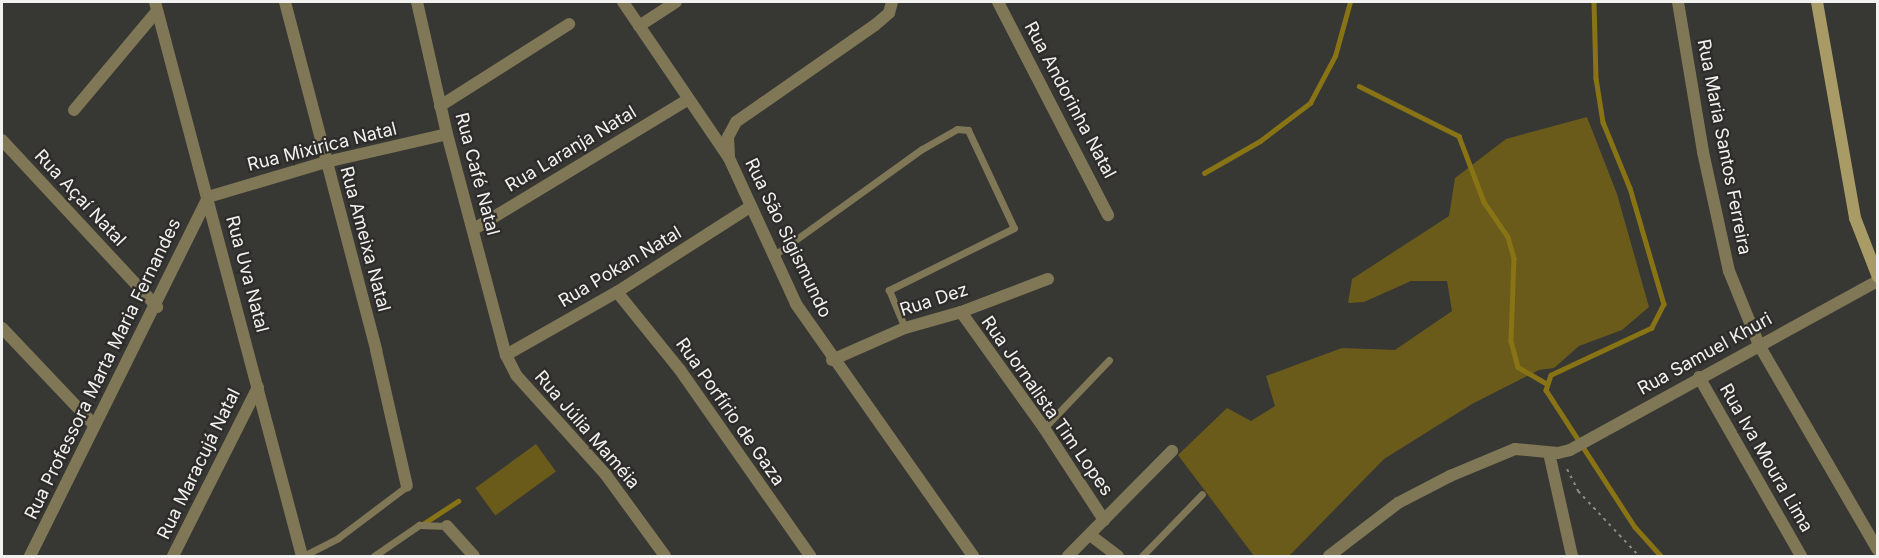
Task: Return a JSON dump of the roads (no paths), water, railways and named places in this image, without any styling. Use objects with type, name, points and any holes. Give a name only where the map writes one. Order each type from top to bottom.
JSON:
[{"type":"main road","points":[[1817,2],[1855,218],[1878,279]]},
{"type":"street","name":"Rua Ameixa Natal","points":[[285,2],[407,474],[407,486]]},
{"type":"street","name":"Rua Café Natal","points":[[417,2],[447,134],[506,354]]},
{"type":"street","points":[[623,2],[687,100],[729,158]]},
{"type":"street","points":[[639,26],[676,2]]},
{"type":"street","name":"Rua São Sigismundo","points":[[892,2],[889,12],[875,25],[736,122],[728,137],[729,158],[796,304],[832,360],[973,556]]},
{"type":"street","name":"Rua Andorinha Natal","points":[[998,2],[1108,215]]},
{"type":"street","name":"Rua Maria Santos Ferreira","points":[[1678,2],[1718,225],[1730,271],[1759,345],[1878,550]]},
{"type":"street","points":[[74,110],[156,6]]},
{"type":"street","name":"Rua Uva Natal","points":[[156,6],[303,556]]},
{"type":"street","points":[[440,106],[570,24]]},
{"type":"street","name":"Rua Laranja Natal","points":[[474,230],[687,100]]},
{"type":"street","name":"Rua Mixirica Natal","points":[[208,197],[326,162],[447,134]]},
{"type":"street","name":"Rua Açaí Natal","points":[[2,140],[157,307]]},
{"type":"street","name":"Rua Professora Marta Maria Fernandes","points":[[30,556],[94,425],[157,307],[208,197]]},
{"type":"street","name":"Rua Pokan Natal","points":[[506,354],[617,292],[750,207]]},
{"type":"street","name":"Rua Dez","points":[[832,360],[905,328],[961,312],[1048,279]]},
{"type":"street","name":"Rua Samuel Khuri","points":[[1559,452],[1606,429],[1878,279]]},
{"type":"street","name":"Rua Porfírio de Gaza","points":[[617,292],[680,370],[809,556]]},
{"type":"street","name":"Rua Jornalista Tim Lopes","points":[[961,312],[1044,428],[1104,520]]},
{"type":"street","points":[[2,328],[94,425]]},
{"type":"street","name":"Rua Júlia Maméia","points":[[506,354],[516,375],[598,466],[665,556]]},
{"type":"street","name":"Rua Iva Moura Lima","points":[[1699,377],[1801,556]]},
{"type":"street","name":"Rua Maracujá Natal","points":[[173,556],[258,387]]},
{"type":"street","points":[[1329,556],[1398,503],[1488,458],[1515,449],[1559,452],[1572,556]]},
{"type":"street","points":[[1068,556],[1172,451]]},
{"type":"street","points":[[447,526],[474,556]]},
{"type":"street","points":[[1090,535],[1118,556]]},
{"type":"lane","points":[[773,256],[946,134],[964,127],[974,135],[1014,228],[889,290],[905,328]]},
{"type":"lane","points":[[1044,428],[1109,360]]},
{"type":"lane","points":[[303,556],[338,538],[407,486]]},
{"type":"lane","points":[[1142,556],[1202,494]]},
{"type":"lane","points":[[374,556],[419,525],[447,526]]},
{"type":"waterway","points":[[1204,173],[1260,141],[1310,103],[1335,56],[1350,2]]},
{"type":"waterway","points":[[1594,2],[1596,78],[1603,122],[1630,188],[1664,304],[1652,328],[1551,375],[1546,390],[1635,527],[1661,556]]},
{"type":"waterway","points":[[1359,86],[1459,136],[1484,202],[1508,237],[1514,258],[1511,341],[1518,367],[1546,383]]},
{"type":"waterway","points":[[423,524],[458,501]]}]
